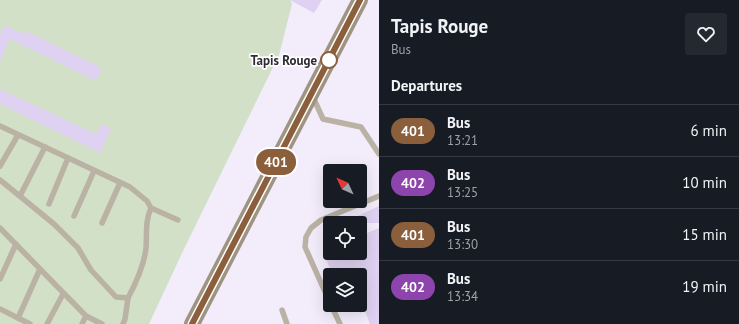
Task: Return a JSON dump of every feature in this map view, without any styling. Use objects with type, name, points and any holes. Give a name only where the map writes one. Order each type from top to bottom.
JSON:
[{"type":"main road","points":[[192,324],[360,0]]},
{"type":"lane","points":[[311,93],[323,119],[361,127],[379,154]]},
{"type":"lane","points":[[0,126],[130,187],[147,200],[151,208],[178,220]]},
{"type":"lane","points":[[0,166],[18,135]]},
{"type":"lane","points":[[20,196],[45,147]]},
{"type":"lane","points":[[49,204],[68,158]]},
{"type":"lane","points":[[74,216],[94,170]]},
{"type":"lane","points":[[0,180],[54,224],[78,248],[91,270],[116,297],[128,298]]},
{"type":"lane","points":[[102,223],[120,183]]},
{"type":"lane","points":[[323,286],[305,247],[306,237],[311,228],[321,220],[379,196]]},
{"type":"lane","points":[[123,324],[125,320],[128,298],[138,279],[146,250],[147,218],[151,208]]},
{"type":"lane","points":[[0,228],[86,316],[102,324]]},
{"type":"lane","points":[[0,279],[16,244]]},
{"type":"lane","points":[[18,318],[40,269]]},
{"type":"lane","points":[[47,324],[64,294]]},
{"type":"lane","points":[[0,309],[30,324]]},
{"type":"lane","points":[[282,310],[287,324]]},
{"type":"lane","points":[[335,312],[340,324]]},
{"type":"lane","points":[[82,324],[86,316]]},
{"type":"green space","name":"Tapis Rouge","points":[[0,0],[290,0],[292,4],[279,55],[149,324],[0,324]]},
{"type":"building","points":[[290,0],[322,0],[314,13]]},
{"type":"building","points":[[4,25],[25,34],[26,31],[102,68],[96,81],[10,39],[0,62],[0,35]]},
{"type":"building","points":[[0,89],[96,134],[101,124],[111,128],[100,153],[0,104]]},
{"type":"building","points":[[379,206],[379,223],[367,223],[367,216],[357,216]]},
{"type":"building","points":[[379,228],[379,324],[370,324],[365,312],[367,312],[367,268],[330,268],[326,260],[367,260],[367,233]]},
{"type":"bus line","name":"401","points":[[192,324],[360,0]]},
{"type":"place","name":"Tapis Rouge","points":[[329,60]]}]
